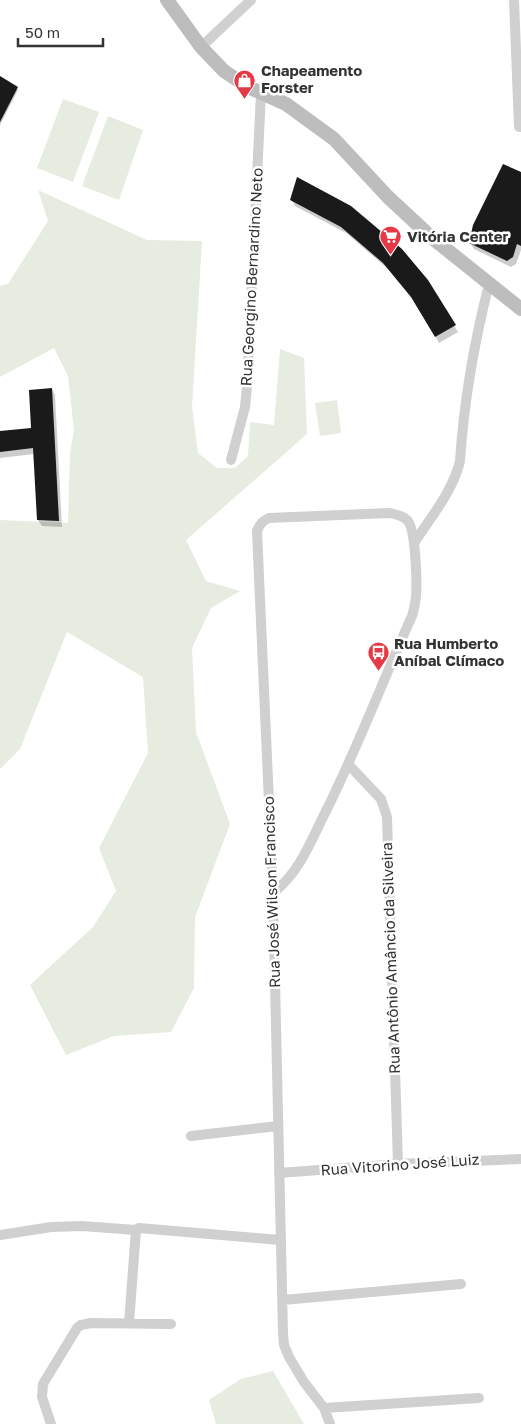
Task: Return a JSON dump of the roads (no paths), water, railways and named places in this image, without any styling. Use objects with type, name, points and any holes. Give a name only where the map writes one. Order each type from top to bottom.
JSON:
[{"type":"main road","points":[[167,0],[201,48],[224,71],[239,82],[296,110],[334,139],[388,197],[424,230],[521,309]]},
{"type":"street","points":[[201,48],[251,0]]},
{"type":"street","points":[[514,0],[519,127],[521,127]]},
{"type":"street","name":"Rua Georgino Bernardino Neto","points":[[231,460],[245,407],[247,387],[261,93]]},
{"type":"street","points":[[273,893],[296,870],[349,766],[412,616],[416,595],[414,543],[447,492],[457,472],[460,461],[469,374],[490,284]]},
{"type":"street","name":"Rua José Wilson Francisco","points":[[330,1424],[324,1408],[301,1377],[284,1345],[273,893],[257,532],[263,520],[269,518],[389,513],[406,518],[410,523],[414,543]]},
{"type":"street","name":"Rua Antônio Amâncio da Silveira","points":[[349,766],[381,799],[387,817],[398,1164]]},
{"type":"street","points":[[191,1136],[278,1126]]},
{"type":"street","name":"Rua Vitorino José Luiz","points":[[279,1173],[398,1164],[521,1159]]},
{"type":"street","points":[[0,1235],[51,1227],[82,1226],[136,1230],[139,1228],[280,1240]]},
{"type":"street","points":[[130,1323],[136,1230]]},
{"type":"street","points":[[283,1300],[461,1284]]},
{"type":"street","points":[[50,1424],[42,1397],[43,1384],[74,1332],[81,1325],[171,1324]]},
{"type":"street","points":[[324,1408],[479,1398]]},
{"type":"place","name":"Chapeamento Forster","points":[[245,99]]},
{"type":"place","name":"Vitória Center","points":[[391,256]]},
{"type":"place","name":"Rua Humberto Aníbal Clímaco","points":[[378,672]]}]
